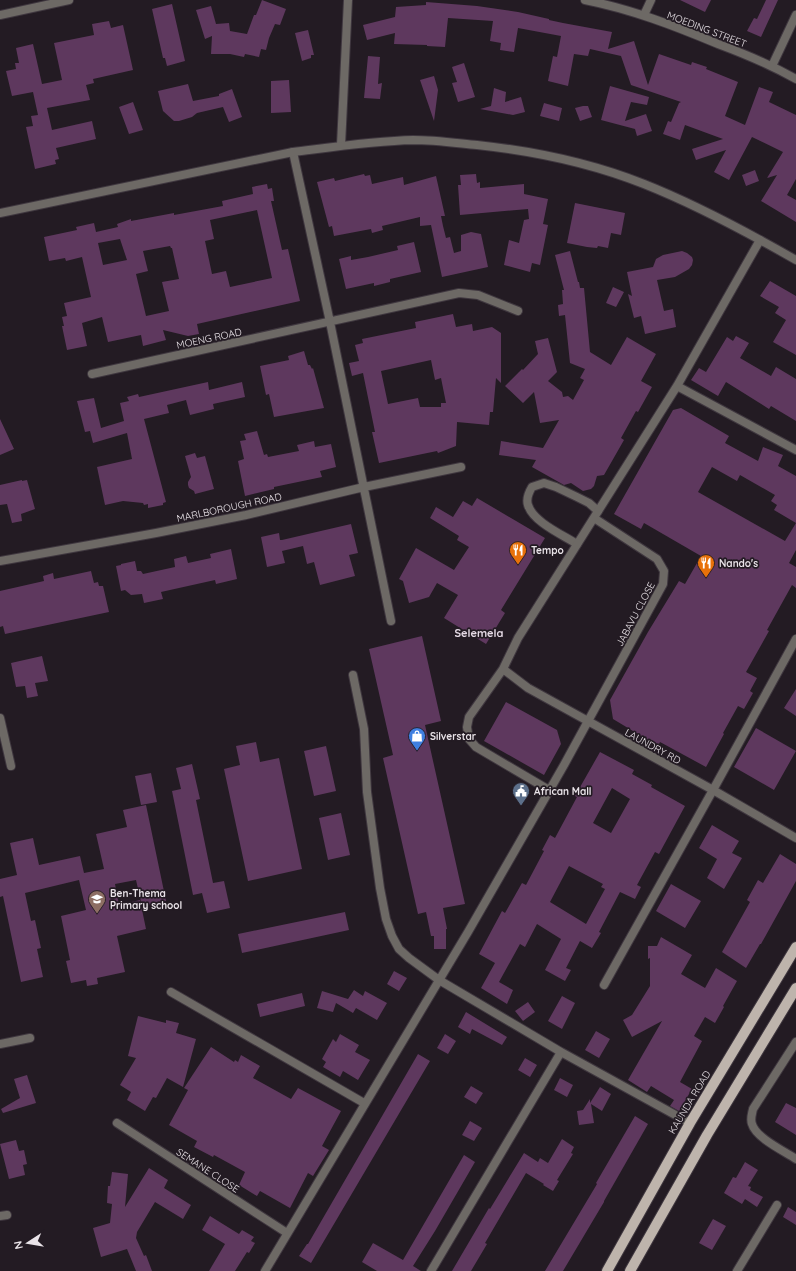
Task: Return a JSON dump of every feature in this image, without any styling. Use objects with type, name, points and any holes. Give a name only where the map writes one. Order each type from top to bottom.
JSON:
[{"type":"main road","name":"KAUNDA ROAD","points":[[607,1271],[690,1123],[796,947]]},
{"type":"main road","points":[[630,1271],[707,1135],[796,988]]},
{"type":"street","points":[[0,15],[69,0]]},
{"type":"street","points":[[341,145],[348,0]]},
{"type":"street","name":"MOEDING STREET","points":[[585,0],[644,15],[687,31],[772,66],[796,79]]},
{"type":"street","points":[[644,15],[651,0]]},
{"type":"street","points":[[772,66],[796,16]]},
{"type":"street","points":[[0,213],[293,152],[341,145],[413,140],[438,141],[502,148],[560,158],[644,184],[682,200],[796,260]]},
{"type":"street","points":[[293,152],[330,322],[391,621]]},
{"type":"street","points":[[549,790],[476,747],[468,739],[467,728],[469,717],[503,668],[518,638],[677,386],[760,240]]},
{"type":"street","name":"MOENG ROAD","points":[[92,374],[459,293],[478,295],[518,311]]},
{"type":"street","points":[[677,386],[796,450]]},
{"type":"street","name":"MARLBOROUGH ROAD","points":[[0,561],[223,519],[461,467]]},
{"type":"street","name":"JABAVU CLOSE","points":[[265,1271],[364,1103],[468,932],[588,722],[663,584],[664,571],[657,559],[596,514],[589,503],[556,487],[544,483],[532,487],[527,499],[528,506],[534,515],[543,523],[577,544]]},
{"type":"street","points":[[604,985],[796,639]]},
{"type":"street","name":"LAUNDRY RD","points":[[503,668],[528,688],[713,790],[796,838]]},
{"type":"street","points":[[354,675],[364,730],[366,749],[365,775],[386,920],[399,949],[439,980],[561,1052],[690,1123]]},
{"type":"street","points":[[0,718],[11,766]]},
{"type":"street","points":[[171,992],[364,1103]]},
{"type":"street","points":[[0,1044],[30,1038]]},
{"type":"street","points":[[796,1042],[753,1109],[751,1117],[752,1125],[762,1137],[796,1159]]},
{"type":"street","points":[[431,1271],[561,1052]]},
{"type":"street","name":"SEMANE CLOSE","points":[[117,1124],[287,1233]]},
{"type":"street","points":[[737,1271],[777,1204]]},
{"type":"building","points":[[262,0],[286,9],[280,25],[275,24],[266,50],[261,49],[259,57],[245,54],[244,57],[230,54],[211,54],[212,36],[205,39],[196,10],[211,6],[216,24],[229,23],[230,31],[247,34],[254,15],[256,15]]},
{"type":"building","points":[[680,0],[711,0],[705,12]]},
{"type":"building","points":[[766,0],[778,0],[761,37],[747,31],[754,18],[757,19]]},
{"type":"building","points":[[426,2],[477,6],[518,12],[563,23],[612,32],[608,49],[634,41],[648,85],[659,54],[691,65],[692,62],[707,67],[706,69],[738,82],[725,116],[745,125],[759,87],[773,92],[769,102],[796,115],[796,179],[787,195],[796,200],[796,222],[761,201],[777,175],[767,178],[783,152],[752,137],[729,180],[714,172],[726,150],[696,160],[692,149],[723,139],[685,125],[680,140],[663,134],[668,121],[671,122],[679,103],[681,102],[631,85],[621,56],[590,49],[588,56],[574,54],[568,86],[548,81],[553,56],[557,57],[561,36],[518,28],[514,52],[500,50],[501,43],[490,41],[493,21],[448,18],[445,47],[394,44],[395,33],[367,40],[363,25],[395,17],[396,7],[426,5]]},
{"type":"building","points":[[172,4],[185,61],[167,66],[165,58],[163,58],[152,9]]},
{"type":"building","points":[[109,21],[111,28],[123,25],[133,70],[93,79],[94,83],[86,85],[90,100],[47,108],[52,130],[92,121],[96,139],[56,148],[59,159],[55,160],[56,164],[35,169],[26,127],[33,126],[31,116],[38,115],[33,92],[12,96],[6,71],[16,69],[15,63],[19,63],[16,48],[33,44],[42,84],[62,80],[54,43],[94,35],[92,24]]},
{"type":"building","points":[[308,30],[314,55],[311,55],[311,58],[302,61],[295,33]]},
{"type":"building","points":[[368,56],[380,57],[378,84],[382,83],[380,99],[364,98]]},
{"type":"building","points":[[464,63],[475,97],[458,102],[452,83],[457,82],[452,67]]},
{"type":"building","points":[[434,76],[438,90],[434,121],[420,80]]},
{"type":"building","points":[[289,80],[291,112],[271,113],[271,81]]},
{"type":"building","points":[[188,84],[193,101],[219,96],[219,94],[232,89],[242,117],[229,122],[223,107],[197,113],[192,117],[179,121],[174,121],[163,111],[158,91]]},
{"type":"building","points":[[610,86],[649,97],[647,105],[631,102],[625,121],[646,114],[652,131],[637,136],[635,129],[601,120]]},
{"type":"building","points":[[494,88],[506,92],[505,102],[521,97],[525,112],[513,115],[480,109],[491,106]]},
{"type":"building","points":[[133,102],[143,130],[129,134],[119,107]]},
{"type":"building","points":[[544,103],[562,108],[559,121],[540,116]]},
{"type":"building","points":[[588,106],[592,117],[580,121],[575,108]]},
{"type":"building","points":[[755,170],[759,181],[746,186],[742,175]]},
{"type":"building","points":[[364,174],[365,176],[370,175],[372,184],[403,177],[404,185],[436,176],[445,216],[441,216],[443,226],[446,238],[450,237],[454,253],[461,251],[461,235],[471,232],[481,234],[488,267],[442,277],[431,225],[420,226],[420,217],[382,226],[383,230],[372,233],[371,229],[334,236],[332,226],[329,227],[317,182],[334,178],[335,181]]},
{"type":"building","points":[[476,174],[477,183],[480,182],[480,188],[524,184],[524,194],[548,199],[543,224],[548,225],[540,265],[532,263],[530,272],[504,265],[509,240],[519,243],[524,220],[529,219],[528,209],[460,215],[458,185],[461,185],[460,175]]},
{"type":"building","points":[[267,184],[268,189],[272,188],[274,201],[271,201],[282,250],[288,249],[300,301],[197,324],[199,334],[188,336],[163,330],[166,340],[143,346],[141,335],[108,342],[102,317],[82,323],[87,346],[67,350],[62,326],[64,326],[62,317],[67,316],[64,303],[91,297],[82,257],[66,261],[65,258],[49,261],[44,237],[77,230],[76,227],[94,223],[96,232],[118,227],[117,224],[131,219],[131,221],[174,213],[174,215],[223,206],[222,201],[253,194],[252,187]],"holes":[[[257,210],[272,278],[230,287],[226,271],[212,274],[205,241],[214,239],[210,220]],[[120,239],[127,260],[103,265],[98,243]],[[170,246],[172,248],[179,279],[162,282],[169,311],[146,316],[136,274],[148,271],[143,251]]]},
{"type":"building","points":[[575,203],[625,213],[621,235],[611,233],[608,248],[598,246],[597,248],[587,247],[567,243]]},
{"type":"building","points":[[414,242],[421,272],[390,279],[390,282],[374,286],[374,283],[346,289],[339,259],[351,256],[351,260],[368,257],[398,250],[397,246]]},
{"type":"building","points":[[570,251],[580,288],[584,288],[590,352],[611,365],[627,337],[656,354],[641,381],[652,387],[638,412],[636,411],[621,438],[624,440],[604,475],[597,476],[594,486],[591,489],[583,491],[571,483],[564,485],[532,467],[536,460],[499,455],[501,441],[543,448],[559,420],[540,423],[534,392],[523,403],[505,386],[538,354],[535,341],[548,338],[557,372],[548,381],[562,392],[563,397],[568,396],[573,400],[584,380],[580,378],[585,369],[570,363],[565,315],[559,316],[558,305],[563,304],[562,290],[564,290],[555,255]]},
{"type":"building","points":[[682,251],[692,257],[692,265],[689,269],[675,277],[657,280],[664,311],[673,309],[676,327],[645,334],[641,316],[634,318],[628,294],[632,296],[627,272],[653,267],[656,259],[663,255]]},
{"type":"building","points":[[770,281],[796,296],[796,355],[773,342],[786,320],[775,313],[779,307],[760,296]]},
{"type":"building","points":[[613,287],[624,292],[616,307],[606,303]]},
{"type":"building","points":[[453,314],[456,327],[472,324],[473,331],[492,327],[501,333],[501,383],[496,378],[493,412],[490,412],[489,425],[457,422],[456,446],[438,453],[437,451],[379,463],[372,432],[375,432],[363,373],[352,376],[349,363],[359,361],[355,345],[363,343],[362,339],[416,328],[415,322]],"holes":[[[431,360],[435,380],[441,378],[446,403],[441,403],[441,407],[420,407],[418,398],[388,404],[381,371]]]},
{"type":"building","points":[[736,336],[749,343],[740,358],[771,376],[776,367],[796,379],[796,421],[771,406],[769,409],[726,382],[718,396],[691,380],[699,368],[706,372],[727,337],[733,341]]},
{"type":"building","points":[[304,351],[308,365],[310,365],[312,369],[313,368],[324,408],[274,417],[269,394],[266,395],[260,366],[289,360],[288,356]]},
{"type":"building","points":[[208,382],[209,390],[242,382],[245,397],[213,404],[214,409],[190,415],[186,400],[167,405],[169,413],[144,419],[166,502],[163,503],[163,505],[148,508],[148,504],[144,505],[143,503],[123,501],[105,505],[97,467],[132,459],[127,433],[93,443],[90,431],[85,432],[77,401],[94,398],[101,428],[124,421],[120,403],[129,401],[127,397],[138,394],[139,397]]},
{"type":"building","points":[[681,408],[729,436],[725,443],[758,461],[763,447],[783,455],[778,466],[796,476],[796,523],[796,550],[789,563],[796,567],[796,588],[792,585],[746,672],[757,678],[750,691],[753,693],[744,709],[738,706],[706,767],[660,742],[658,746],[613,719],[610,700],[648,632],[679,581],[685,584],[701,556],[644,523],[641,529],[614,514],[673,410]],"holes":[[[712,467],[737,481],[740,475],[775,495],[771,501],[777,505],[774,510],[796,523],[785,541],[698,492]]]},
{"type":"building","points":[[0,419],[14,449],[0,455]]},
{"type":"building","points":[[257,431],[264,455],[267,454],[268,457],[299,451],[297,445],[314,441],[315,447],[331,444],[336,467],[320,471],[322,477],[274,487],[274,489],[245,496],[238,461],[244,459],[240,441],[246,440],[244,434]]},
{"type":"building","points":[[195,453],[197,458],[205,456],[214,489],[195,494],[188,485],[191,477],[185,456]]},
{"type":"building","points":[[27,480],[35,509],[21,514],[22,521],[12,523],[7,504],[0,505],[0,485]]},
{"type":"building","points":[[477,498],[545,538],[501,610],[505,613],[486,644],[444,618],[458,595],[437,583],[429,597],[409,603],[403,581],[399,579],[416,548],[454,570],[469,547],[457,540],[459,536],[430,518],[436,507],[453,517],[463,501],[472,506]]},
{"type":"building","points":[[351,524],[358,553],[349,555],[355,576],[320,585],[314,562],[307,564],[303,546],[282,551],[285,563],[267,567],[261,537],[279,533],[280,540],[282,540]]},
{"type":"building","points":[[231,549],[237,579],[216,584],[215,580],[161,592],[163,599],[144,603],[142,594],[131,595],[125,590],[121,591],[116,566],[121,564],[135,561],[137,571],[141,571],[143,574],[175,567],[174,559],[186,556],[188,563],[211,558],[210,554]]},
{"type":"building","points":[[91,571],[94,583],[98,582],[99,586],[103,586],[109,612],[5,634],[3,626],[0,627],[0,591],[44,581],[43,576],[53,573],[54,579]]},
{"type":"building","points":[[422,636],[441,721],[425,725],[465,904],[443,908],[447,929],[446,949],[434,949],[434,936],[431,936],[426,912],[418,914],[383,758],[393,755],[369,649]]},
{"type":"building","points":[[42,656],[48,681],[35,683],[38,696],[27,698],[25,686],[16,687],[11,663]]},
{"type":"building","points":[[796,689],[796,716],[784,708]]},
{"type":"building","points":[[506,702],[557,730],[561,744],[544,775],[484,741]]},
{"type":"building","points":[[756,728],[796,751],[774,790],[734,767]]},
{"type":"building","points":[[256,742],[260,762],[279,758],[302,869],[248,881],[224,769],[240,765],[236,746]]},
{"type":"building","points":[[326,746],[336,791],[314,796],[304,751]]},
{"type":"building","points":[[600,752],[634,770],[632,774],[652,785],[651,787],[685,806],[659,854],[655,852],[637,885],[641,887],[635,899],[620,892],[599,932],[601,933],[592,948],[580,941],[566,968],[571,970],[565,981],[545,970],[561,939],[537,924],[525,947],[520,944],[499,982],[513,990],[507,1004],[481,988],[495,963],[479,954],[502,911],[505,913],[522,883],[526,885],[544,851],[542,850],[550,835],[555,838],[577,797],[575,796]],"holes":[[[612,788],[630,799],[611,833],[593,823]],[[569,866],[603,884],[601,887],[605,889],[586,924],[550,902]]]},
{"type":"building","points":[[192,764],[200,799],[196,800],[213,883],[224,881],[230,908],[207,913],[202,893],[193,895],[172,791],[181,789],[176,768]]},
{"type":"building","points":[[151,773],[157,802],[141,805],[135,776]]},
{"type":"building","points":[[146,805],[166,901],[142,906],[136,880],[115,884],[119,905],[140,900],[146,929],[117,936],[125,972],[97,978],[98,984],[87,986],[86,980],[71,983],[66,961],[70,960],[61,916],[86,910],[79,880],[25,893],[31,921],[35,920],[41,948],[37,949],[43,977],[21,982],[3,896],[0,897],[0,879],[17,875],[10,843],[33,838],[39,865],[80,856],[84,873],[104,869],[96,834],[127,827],[123,810]]},
{"type":"building","points":[[341,813],[350,855],[328,860],[319,818]]},
{"type":"building","points":[[712,825],[739,841],[732,853],[742,858],[724,889],[707,878],[717,859],[699,848]]},
{"type":"building","points":[[780,854],[796,864],[796,881],[746,968],[722,952],[750,902],[747,900],[758,880],[763,883]]},
{"type":"building","points":[[671,884],[701,901],[685,928],[656,911]]},
{"type":"building","points":[[345,912],[349,930],[242,953],[238,934]]},
{"type":"building","points":[[661,937],[692,955],[681,974],[705,988],[716,968],[737,981],[715,1023],[705,1017],[694,1036],[702,1041],[680,1082],[692,1089],[679,1111],[670,1106],[674,1100],[651,1086],[647,1092],[628,1080],[662,1021],[632,1037],[623,1020],[632,1015],[650,986],[650,958],[648,959],[648,946],[657,946]]},
{"type":"building","points":[[394,971],[407,978],[399,991],[387,984]]},
{"type":"building","points":[[354,990],[363,996],[365,991],[387,1003],[377,1020],[356,1008],[353,1013],[336,1003],[333,1012],[317,1008],[322,991],[348,999]]},
{"type":"building","points":[[302,993],[305,1006],[260,1017],[257,1004]]},
{"type":"building","points":[[562,996],[575,1003],[562,1029],[548,1021]]},
{"type":"building","points":[[528,1002],[535,1012],[523,1021],[515,1011]]},
{"type":"building","points":[[466,1012],[507,1037],[502,1045],[472,1029],[470,1034],[458,1027]]},
{"type":"building","points":[[138,1016],[166,1023],[166,1020],[179,1023],[176,1033],[196,1039],[183,1087],[167,1078],[156,1098],[153,1097],[145,1111],[127,1100],[131,1092],[120,1085],[136,1058],[128,1056]]},
{"type":"building","points":[[596,1031],[610,1039],[599,1058],[585,1050]]},
{"type":"building","points":[[340,1034],[359,1045],[355,1052],[370,1060],[358,1080],[343,1071],[340,1077],[323,1067],[326,1062],[322,1059],[333,1039],[336,1042]]},
{"type":"building","points":[[445,1034],[456,1041],[448,1054],[437,1048]]},
{"type":"building","points":[[211,1047],[234,1062],[235,1060],[238,1062],[241,1055],[260,1066],[253,1078],[291,1099],[298,1088],[341,1111],[322,1146],[329,1150],[313,1176],[308,1173],[290,1208],[260,1191],[257,1196],[239,1185],[245,1172],[214,1155],[213,1157],[194,1147],[197,1141],[169,1125],[188,1090],[184,1088]]},
{"type":"building","points":[[418,1054],[430,1061],[311,1263],[299,1256],[308,1244]]},
{"type":"building","points":[[525,1058],[537,1065],[530,1077],[518,1070]]},
{"type":"building","points":[[27,1075],[36,1103],[3,1113],[1,1109],[20,1098],[14,1079]]},
{"type":"building","points":[[560,1078],[573,1085],[567,1097],[554,1090]]},
{"type":"building","points":[[471,1086],[483,1093],[476,1104],[464,1097]]},
{"type":"building","points":[[600,1087],[611,1094],[602,1111],[591,1104],[594,1123],[579,1125],[577,1111],[583,1110],[590,1099],[590,1103]]},
{"type":"building","points":[[786,1103],[796,1108],[796,1135],[775,1122]]},
{"type":"building","points":[[635,1116],[648,1124],[604,1202],[563,1271],[545,1271],[597,1184],[596,1183]]},
{"type":"building","points":[[470,1121],[482,1128],[474,1141],[462,1135]]},
{"type":"building","points":[[562,1139],[574,1147],[571,1153],[573,1154],[557,1180],[559,1181],[553,1191],[526,1173],[485,1243],[487,1244],[471,1271],[452,1271],[489,1208],[490,1209],[524,1153],[538,1162],[540,1158],[548,1163]]},
{"type":"building","points":[[16,1140],[19,1151],[24,1150],[27,1164],[23,1165],[25,1175],[9,1179],[0,1144]]},
{"type":"building","points":[[464,1155],[475,1162],[413,1266],[421,1271],[377,1271],[362,1262],[373,1243],[403,1260]]},
{"type":"building","points":[[745,1162],[758,1170],[748,1186],[751,1187],[750,1190],[763,1197],[757,1207],[745,1199],[742,1204],[724,1193],[733,1177],[736,1178]]},
{"type":"building","points":[[149,1168],[168,1180],[164,1188],[191,1205],[183,1219],[155,1202],[137,1232],[136,1238],[144,1256],[146,1255],[152,1271],[136,1271],[127,1249],[101,1257],[93,1228],[110,1223],[112,1204],[107,1203],[108,1186],[110,1186],[112,1172],[128,1174],[125,1207]]},
{"type":"building","points":[[788,1207],[796,1212],[796,1225],[783,1217]]},
{"type":"building","points":[[210,1216],[239,1234],[242,1230],[254,1237],[251,1241],[255,1243],[249,1253],[247,1252],[235,1271],[209,1271],[225,1244],[202,1230]]},
{"type":"building","points":[[713,1219],[726,1226],[712,1250],[699,1243]]},
{"type":"place","name":"Tempo","points":[[518,565]]},
{"type":"place","name":"Nando's","points":[[706,578]]},
{"type":"place","name":"Silverstar","points":[[417,751]]},
{"type":"place","name":"African Mall","points":[[521,806]]},
{"type":"place","name":"Ben-Thema Primary school","points":[[97,914]]},
{"type":"district","name":"Selemela","points":[[479,633]]}]
